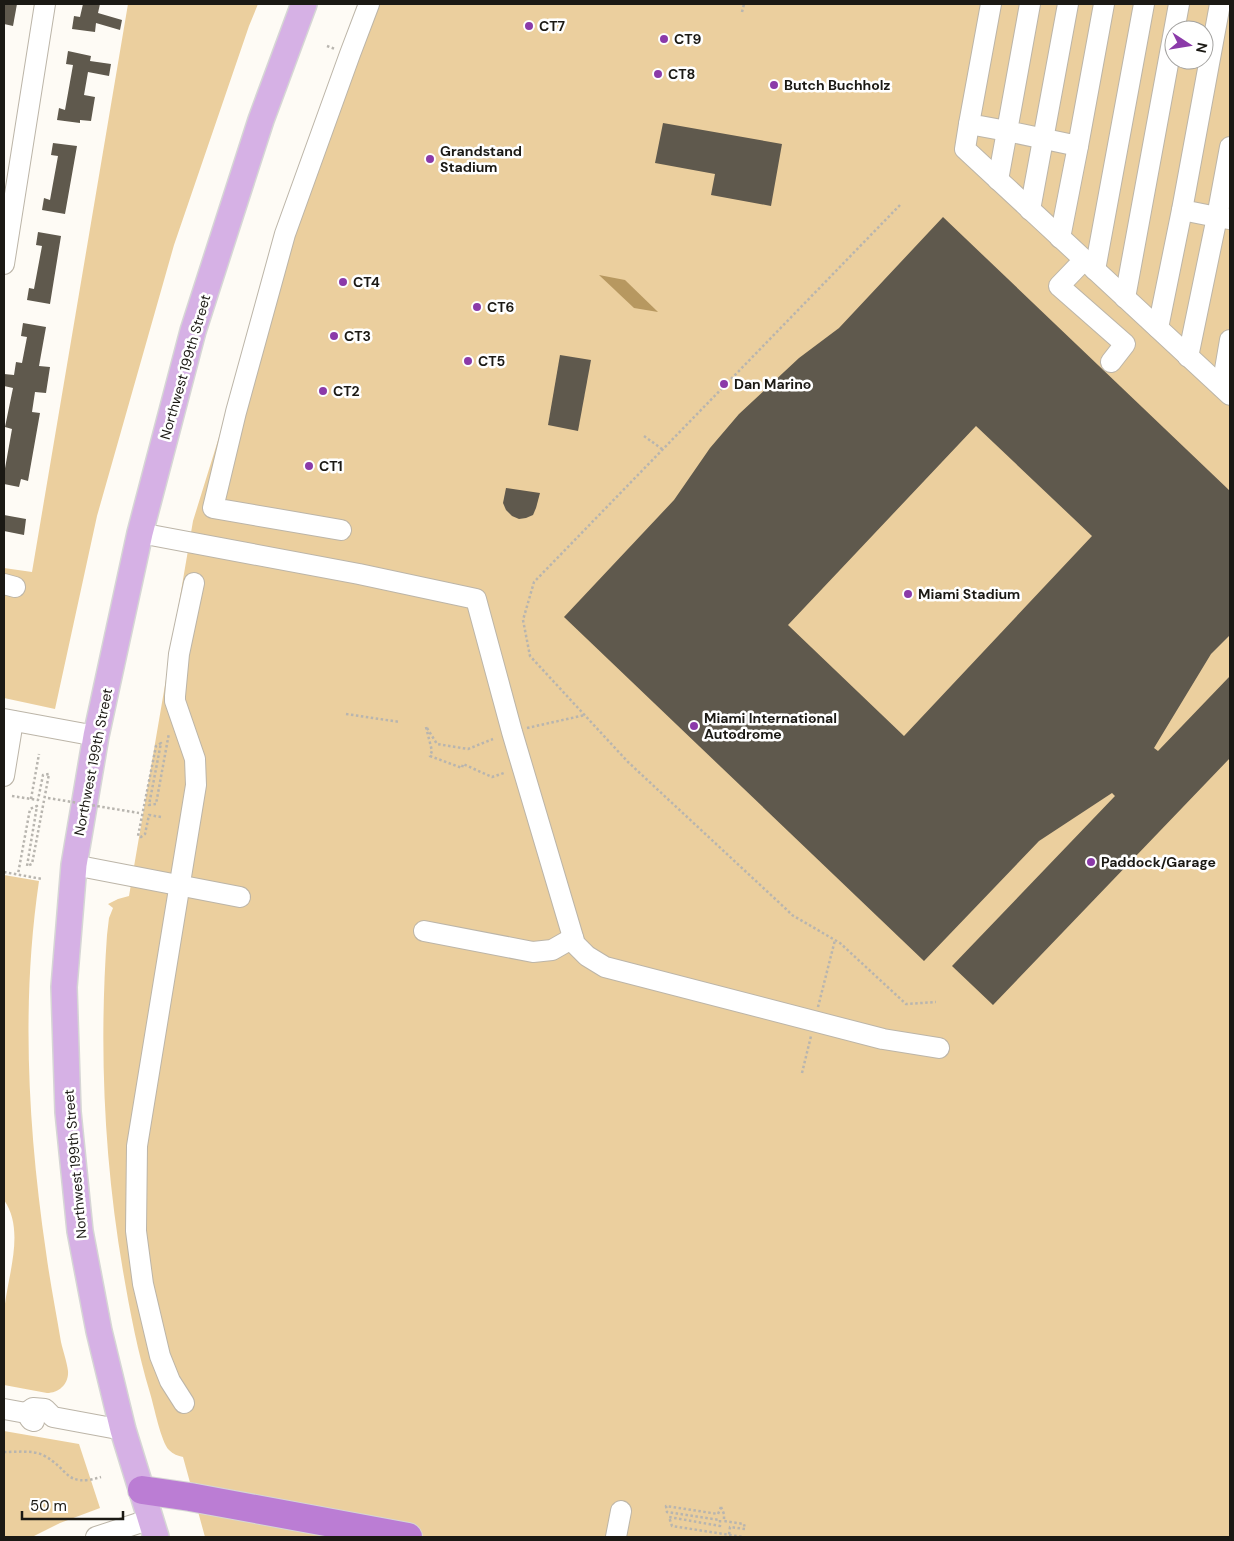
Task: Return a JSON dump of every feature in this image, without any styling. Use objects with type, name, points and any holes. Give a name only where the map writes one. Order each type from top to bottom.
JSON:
[{"type":"highway","points":[[142,1490],[408,1537]]},
{"type":"main road","name":"Northwest 199th Street","points":[[153,1528],[123,1430],[99,1331],[80,1231],[68,1112],[64,987],[74,865],[96,736],[140,533],[193,331],[261,120],[304,4]]},
{"type":"street","points":[[4,264],[45,4]]},
{"type":"street","points":[[341,530],[214,508],[236,412],[286,234],[369,4]]},
{"type":"street","points":[[991,4],[965,150],[1226,391]]},
{"type":"street","points":[[998,180],[1030,4]]},
{"type":"street","points":[[1030,210],[1068,4]]},
{"type":"street","points":[[1060,238],[1104,4]]},
{"type":"street","points":[[1111,362],[1125,344],[1060,286],[1090,265],[1144,4]]},
{"type":"street","points":[[1125,298],[1178,4]]},
{"type":"street","points":[[1158,328],[1220,4]]},
{"type":"street","points":[[969,124],[1078,146]]},
{"type":"street","points":[[1188,356],[1224,218],[1230,147]]},
{"type":"street","points":[[1182,210],[1224,218]]},
{"type":"street","points":[[1226,391],[1230,340]]},
{"type":"street","points":[[140,533],[359,574],[476,599],[512,732],[573,938],[575,944],[587,956],[605,967],[882,1039],[939,1048]]},
{"type":"street","points":[[184,1404],[170,1381],[160,1356],[143,1284],[136,1231],[138,1146],[193,810],[196,773],[194,759],[175,701],[176,676],[194,583]]},
{"type":"street","points":[[4,776],[8,720],[96,736]]},
{"type":"street","points":[[74,865],[240,896]]},
{"type":"street","points":[[424,931],[533,952],[552,950],[573,938]]},
{"type":"street","points":[[4,1409],[26,1413],[33,1408],[45,1410],[52,1417],[123,1430]]},
{"type":"street","points":[[616,1537],[621,1511]]},
{"type":"street","points":[[96,1537],[153,1528]]},
{"type":"path","points":[[742,12],[744,4]]},
{"type":"path","points":[[900,205],[818,292],[662,449],[534,582],[523,620],[530,656],[628,762],[792,915],[835,940],[906,1004],[936,1002]]},
{"type":"path","points":[[644,436],[662,449]]},
{"type":"path","points":[[346,714],[400,722]]},
{"type":"path","points":[[523,729],[585,715]]},
{"type":"path","points":[[493,739],[468,749],[437,744],[426,727],[432,751],[430,756],[462,768],[463,764],[492,776],[504,773]]},
{"type":"path","points":[[161,817],[149,815],[145,834],[141,837],[138,836],[156,746],[161,743],[149,805],[156,804],[169,732]]},
{"type":"path","points":[[31,799],[39,754]]},
{"type":"path","points":[[12,796],[38,800],[43,776],[49,774],[47,798],[32,864],[26,866],[37,806],[30,809],[18,874]]},
{"type":"path","points":[[47,798],[141,814]]},
{"type":"path","points":[[4,872],[42,879]]},
{"type":"path","points":[[817,1011],[835,940]]},
{"type":"path","points":[[802,1074],[812,1032]]},
{"type":"path","points":[[4,1452],[40,1454],[51,1460],[68,1476],[76,1480],[86,1481],[101,1477]]},
{"type":"path","points":[[729,1535],[730,1527],[745,1529],[744,1524],[724,1521],[721,1507],[718,1514],[666,1506],[667,1512],[720,1520],[720,1526],[669,1518],[672,1526],[729,1535],[743,1537]]},
{"type":"shaded area","points":[[128,4],[258,4],[174,245],[97,516],[55,709],[4,698],[4,568],[32,572]]},
{"type":"shaded area","name":"Miami International Autodrome","points":[[361,4],[1230,4],[1230,1537],[205,1537],[183,1457],[169,1450],[163,1440],[135,1332],[111,1188],[105,1104],[103,1020],[107,935],[109,918],[113,908],[108,904],[129,896],[193,521],[323,101]]},
{"type":"shaded area","points":[[599,275],[625,280],[658,312],[634,308]]},
{"type":"shaded area","points":[[4,875],[39,881],[30,973],[29,1066],[31,1113],[40,1206],[48,1263],[61,1342],[68,1371],[65,1384],[51,1393],[4,1385],[4,1316],[13,1257],[14,1227],[11,1213],[4,1200]]},
{"type":"shaded area","points":[[4,1431],[79,1444],[100,1508],[60,1523],[32,1537],[4,1537]]},
{"type":"building","points":[[4,4],[17,4],[13,26],[4,24]]},
{"type":"building","points":[[83,4],[100,4],[98,13],[122,20],[120,30],[96,23],[95,32],[72,29],[74,16],[80,17]]},
{"type":"building","points":[[68,51],[91,56],[90,61],[111,64],[109,76],[88,72],[84,95],[95,97],[91,121],[80,120],[80,123],[57,120],[59,108],[65,110],[73,65],[66,64]]},
{"type":"building","points":[[663,123],[782,144],[771,206],[711,195],[715,174],[655,163]]},
{"type":"building","points":[[53,143],[77,146],[65,214],[42,210],[44,198],[50,200],[58,156],[51,155]]},
{"type":"building","name":"Miami Stadium","points":[[943,217],[1230,491],[1230,635],[1211,654],[1154,748],[1158,751],[1230,676],[1230,758],[993,1005],[952,966],[1115,796],[1112,793],[1039,841],[924,961],[564,617],[674,500],[710,448],[739,414],[799,358],[839,328]],"holes":[[[976,426],[1092,536],[904,736],[788,625]]]},
{"type":"building","points":[[38,232],[61,236],[50,304],[27,300],[29,288],[34,289],[42,246],[36,245]]},
{"type":"building","points":[[23,323],[46,327],[39,366],[50,367],[46,393],[35,392],[32,412],[40,413],[28,481],[21,479],[19,487],[4,484],[12,429],[5,427],[13,388],[4,386],[4,374],[14,375],[16,362],[22,363],[27,337],[21,336]]},
{"type":"building","points":[[560,355],[591,360],[578,431],[548,425]]},
{"type":"building","points":[[506,488],[540,493],[533,515],[519,519],[512,516],[506,510],[503,503]]},
{"type":"building","points":[[4,515],[26,519],[24,535],[4,531]]},
{"type":"place","name":"CT7","points":[[529,26]]},
{"type":"place","name":"CT9","points":[[664,39]]},
{"type":"place","name":"CT8","points":[[658,74]]},
{"type":"place","name":"Butch Buchholz","points":[[774,85]]},
{"type":"place","name":"Grandstand Stadium","points":[[430,159]]},
{"type":"place","name":"CT4","points":[[343,282]]},
{"type":"place","name":"CT6","points":[[477,307]]},
{"type":"place","name":"CT3","points":[[334,336]]},
{"type":"place","name":"CT5","points":[[468,361]]},
{"type":"place","name":"Dan Marino","points":[[724,384]]},
{"type":"place","name":"CT2","points":[[323,391]]},
{"type":"place","name":"CT1","points":[[309,466]]},
{"type":"place","name":"Miami Stadium","points":[[908,594]]},
{"type":"place","name":"Miami International Autodrome","points":[[694,726]]},
{"type":"place","name":"Paddock/Garage","points":[[1091,862]]}]
